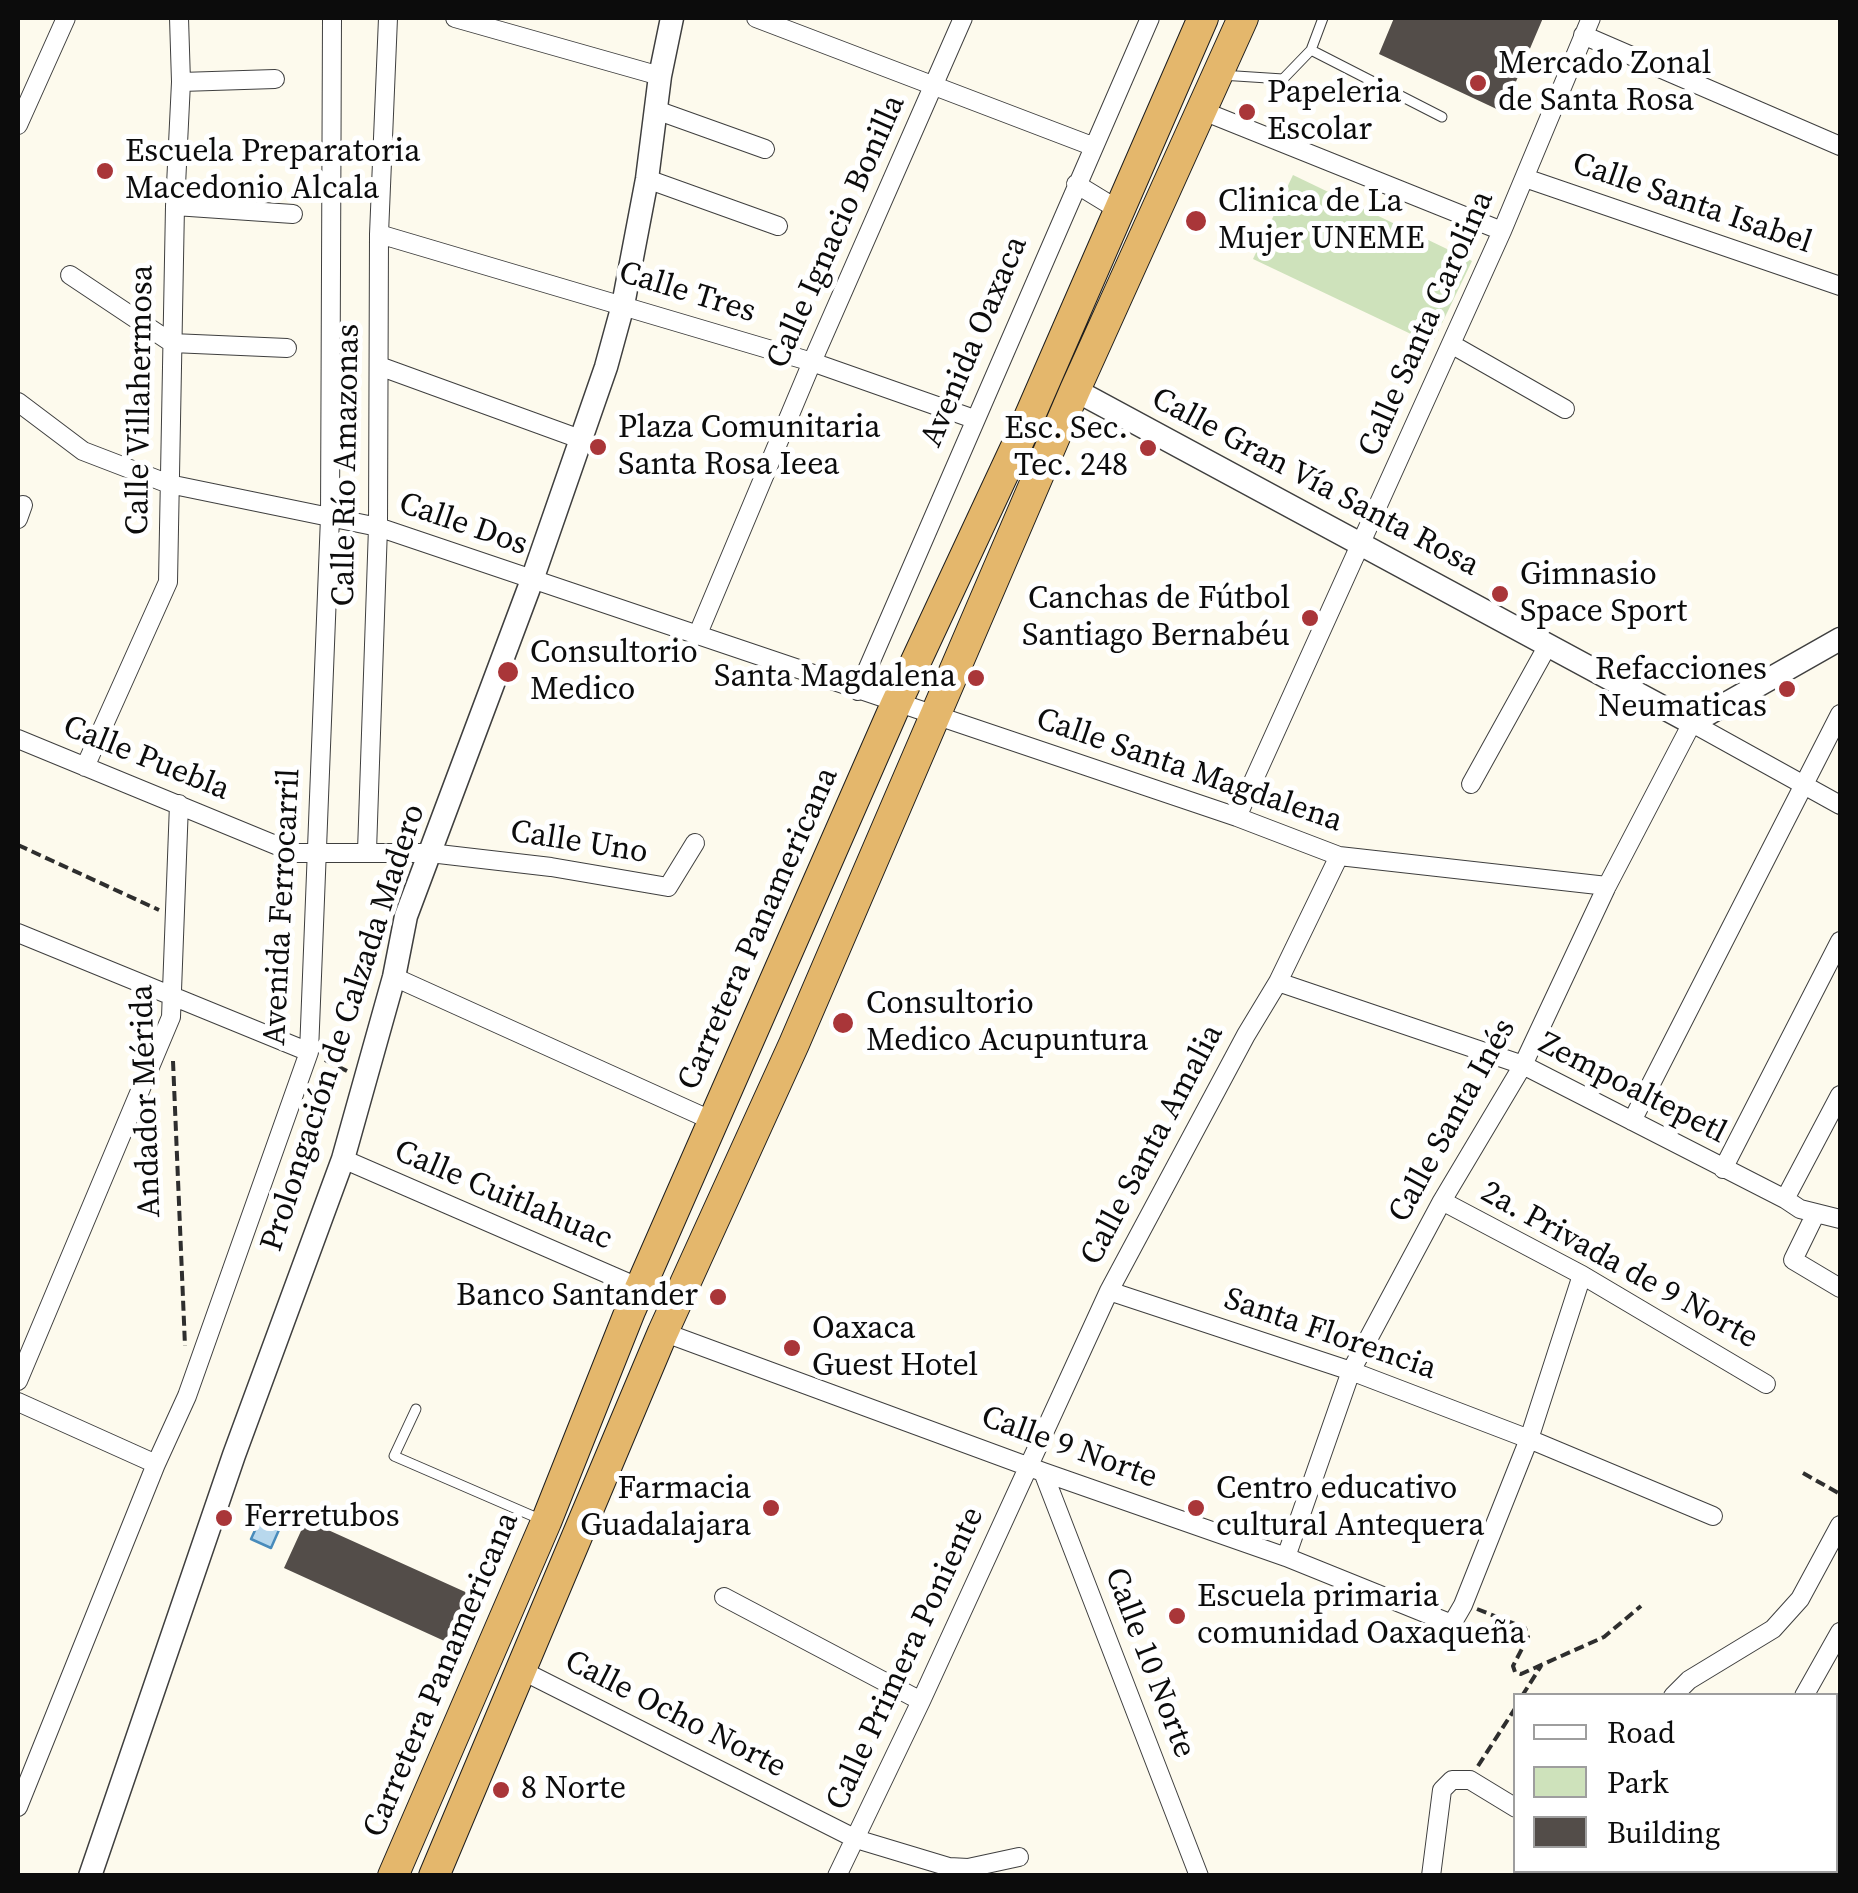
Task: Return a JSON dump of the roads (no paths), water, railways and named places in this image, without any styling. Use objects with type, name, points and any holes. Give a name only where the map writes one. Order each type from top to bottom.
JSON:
[{"type":"highway","name":"Carretera Panamericana","points":[[393,1876],[713,1120],[896,704],[1021,436],[1203,18]]},
{"type":"highway","points":[[434,1876],[663,1332],[787,1060],[1075,390],[1243,18]]},
{"type":"street","points":[[18,125],[66,18]]},
{"type":"street","name":"Calle Villahermosa","points":[[85,767],[168,582],[175,206],[182,82],[180,18]]},
{"type":"street","name":"Avenida Ferrocarril","points":[[18,1806],[187,1396],[309,1052],[330,517],[332,18]]},
{"type":"street","name":"Calle Río Amazonas","points":[[368,850],[388,18]]},
{"type":"street","points":[[455,18],[521,26],[660,76]]},
{"type":"street","name":"Prolongación de Calzada Madero","points":[[90,1876],[234,1455],[343,1159],[394,977],[406,916],[532,580],[623,305],[672,18]]},
{"type":"street","points":[[756,18],[1092,146]]},
{"type":"street","name":"Calle Ignacio Bonilla","points":[[697,636],[963,18]]},
{"type":"street","name":"Avenida Oaxaca","points":[[858,691],[1150,18]]},
{"type":"street","points":[[1587,26],[1840,146]]},
{"type":"street","name":"Calle Santa Carolina","points":[[1237,816],[1502,231],[1587,26]]},
{"type":"street","points":[[182,82],[274,80]]},
{"type":"street","points":[[656,110],[765,149]]},
{"type":"street","points":[[1203,111],[1502,231]]},
{"type":"street","name":"Calle Santa Isabel","points":[[1524,178],[1840,286]]},
{"type":"street","points":[[647,180],[778,226]]},
{"type":"street","points":[[1076,184],[1117,210]]},
{"type":"street","points":[[175,206],[294,214]]},
{"type":"street","name":"Calle Tres","points":[[380,234],[812,362],[974,420]]},
{"type":"street","points":[[70,275],[172,343],[287,348]]},
{"type":"street","points":[[1451,344],[1564,409]]},
{"type":"street","points":[[379,366],[580,439]]},
{"type":"street","name":"Calle Gran Vía Santa Rosa","points":[[1075,390],[1840,805]]},
{"type":"street","name":"Calle Dos","points":[[18,402],[83,451],[169,484],[378,528],[896,704]]},
{"type":"street","points":[[1692,723],[1840,639]]},
{"type":"street","points":[[1471,784],[1548,645]]},
{"type":"street","name":"Calle Santa Magdalena","points":[[896,704],[1237,816],[1339,856],[1607,886]]},
{"type":"street","points":[[1632,1120],[1840,714]]},
{"type":"street","name":"Calle Santa Inés","points":[[1286,1557],[1352,1371],[1442,1201],[1522,1066],[1607,886],[1692,723]]},
{"type":"street","name":"Calle Puebla","points":[[18,740],[295,852],[368,850]]},
{"type":"street","name":"Andador Mérida","points":[[18,1381],[171,1017],[179,804]]},
{"type":"street","name":"Calle Uno","points":[[430,852],[668,886],[695,843]]},
{"type":"street","points":[[368,850],[430,852]]},
{"type":"street","name":"Calle Santa Amalia","points":[[1035,1469],[1109,1292],[1246,1034],[1278,982],[1339,856]]},
{"type":"street","points":[[19,938],[309,1052]]},
{"type":"street","points":[[1723,1169],[1840,940]]},
{"type":"street","points":[[394,977],[713,1120]]},
{"type":"street","name":"Zempoaltepetl","points":[[1278,982],[1522,1066],[1815,1215],[1840,1219]]},
{"type":"street","points":[[1786,1198],[1840,1095]]},
{"type":"street","name":"Calle Cuitlahuac","points":[[343,1159],[640,1288]]},
{"type":"street","name":"2a. Privada de 9 Norte","points":[[1442,1201],[1582,1275],[1766,1384]]},
{"type":"street","points":[[1815,1215],[1793,1260],[1840,1288]]},
{"type":"street","points":[[1530,1439],[1582,1275]]},
{"type":"street","name":"Santa Florencia","points":[[1109,1292],[1352,1371],[1530,1439],[1713,1516]]},
{"type":"street","name":"Calle 9 Norte","points":[[663,1332],[1286,1557],[1452,1624],[1530,1439]]},
{"type":"street","points":[[18,1402],[156,1464]]},
{"type":"street","name":"Calle Primera Poniente","points":[[837,1876],[1035,1469]]},
{"type":"street","name":"Calle 10 Norte","points":[[1035,1469],[1199,1876]]},
{"type":"street","points":[[1676,1693],[1689,1680],[1773,1629],[1800,1599],[1840,1525]]},
{"type":"street","points":[[724,1597],[921,1701]]},
{"type":"street","points":[[1806,1693],[1840,1632]]},
{"type":"street","name":"Calle Ocho Norte","points":[[521,1670],[856,1840],[949,1867],[968,1868],[1019,1857]]},
{"type":"street","points":[[1431,1876],[1442,1790],[1452,1780],[1470,1780],[1513,1806]]},
{"type":"lane","points":[[1218,75],[1283,79],[1310,50],[1323,18]]},
{"type":"lane","points":[[1310,50],[1442,116]]},
{"type":"lane","points":[[416,1410],[394,1456],[546,1522]]},
{"type":"water","points":[[272,1512],[282,1523],[271,1548],[251,1539],[263,1513]]},
{"type":"place","name":"Mercado Zonal de Santa Rosa","points":[[1478,83]]},
{"type":"place","name":"Papeleria Escolar","points":[[1247,112]]},
{"type":"place","name":"Escuela Preparatoria Macedonio Alcala","points":[[105,171]]},
{"type":"place","name":"Clinica de La Mujer UNEME","points":[[1196,221]]},
{"type":"place","name":"Plaza Comunitaria Santa Rosa Ieea","points":[[598,447]]},
{"type":"place","name":"Esc. Sec. Tec. 248","points":[[1148,448]]},
{"type":"place","name":"Gimnasio Space Sport","points":[[1500,594]]},
{"type":"place","name":"Canchas de Fútbol Santiago Bernabéu","points":[[1310,618]]},
{"type":"place","name":"Consultorio Medico","points":[[508,672]]},
{"type":"place","name":"Santa Magdalena","points":[[976,678]]},
{"type":"place","name":"Refacciones Neumaticas","points":[[1787,689]]},
{"type":"place","name":"Consultorio Medico Acupuntura","points":[[843,1023]]},
{"type":"place","name":"Banco Santander","points":[[718,1297]]},
{"type":"place","name":"Oaxaca Guest Hotel","points":[[792,1348]]},
{"type":"place","name":"Farmacia Guadalajara","points":[[771,1508]]},
{"type":"place","name":"Centro educativo cultural Antequera","points":[[1196,1508]]},
{"type":"place","name":"Ferretubos","points":[[224,1518]]},
{"type":"place","name":"Escuela primaria comunidad Oaxaqueña","points":[[1177,1616]]},
{"type":"place","name":"8 Norte","points":[[501,1790]]}]
